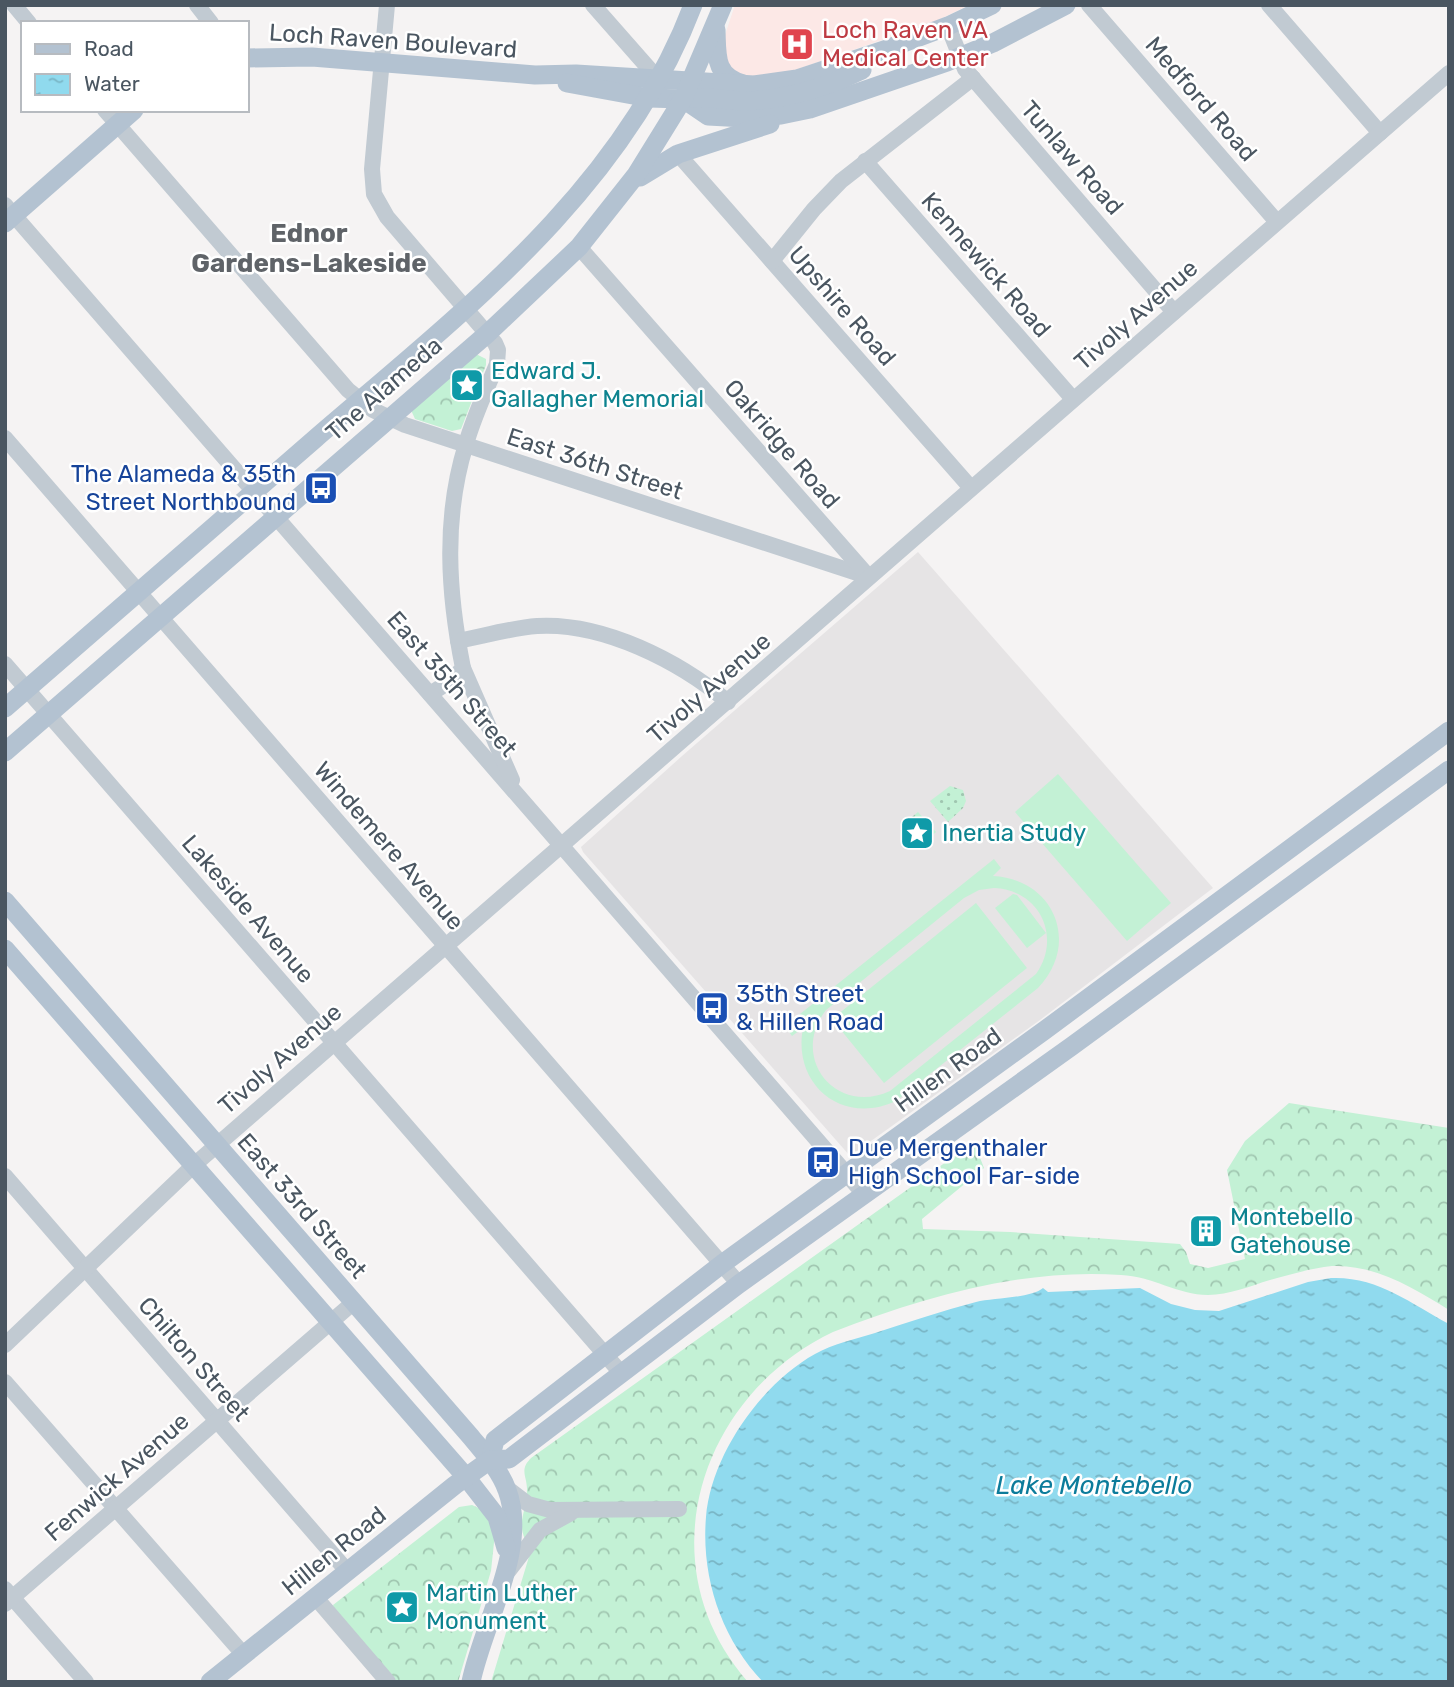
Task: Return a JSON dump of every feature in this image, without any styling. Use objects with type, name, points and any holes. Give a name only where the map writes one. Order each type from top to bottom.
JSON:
[{"type":"main road","name":"The Alameda","points":[[5,708],[465,308],[535,243],[608,157],[649,97],[681,35],[693,5]]},
{"type":"main road","name":"Loch Raven Boulevard","points":[[535,75],[574,85],[649,97],[789,81],[887,49],[948,26],[992,5]]},
{"type":"main road","name":"Loch Raven Boulevard","points":[[248,58],[286,56],[535,75],[576,74],[659,80],[687,91],[708,116],[756,118],[810,109],[960,57],[1066,5]]},
{"type":"main road","name":"The Alameda","points":[[5,752],[487,334],[579,247],[624,192],[687,91],[720,14]]},
{"type":"main road","points":[[720,14],[717,53],[723,74],[733,81],[754,85]]},
{"type":"main road","points":[[608,157],[652,112],[687,91],[700,97],[745,101],[792,94],[864,69],[887,49]]},
{"type":"main road","points":[[624,192],[653,168],[678,154],[810,109]]},
{"type":"main road","points":[[8,214],[111,118],[128,112]]},
{"type":"main road","name":"Hillen Road","points":[[490,1460],[495,1440],[722,1264],[1045,1030],[1449,730]]},
{"type":"main road","name":"Hillen Road","points":[[210,1682],[466,1477],[490,1460],[509,1459],[739,1284],[1072,1046],[1449,770]]},
{"type":"main road","name":"East 33rd Street","points":[[5,901],[490,1460],[507,1488],[514,1530],[471,1682]]},
{"type":"main road","name":"East 33rd Street","points":[[5,949],[466,1477],[498,1517],[505,1541],[504,1572]]},
{"type":"street","points":[[14,5],[27,21]]},
{"type":"street","points":[[197,5],[209,21]]},
{"type":"street","points":[[387,5],[372,169],[374,194],[387,217],[495,343],[498,357],[465,445],[454,496],[449,554],[452,604],[464,668],[478,706],[521,798]]},
{"type":"street","points":[[593,5],[659,80]]},
{"type":"street","name":"Medford Road","points":[[1089,5],[1278,222]]},
{"type":"street","points":[[1269,5],[1380,132]]},
{"type":"street","name":"Tunlaw Road","points":[[948,26],[965,69],[1174,312]]},
{"type":"street","name":"Tivoly Avenue","points":[[5,1345],[217,1144],[1449,73]]},
{"type":"street","points":[[772,261],[820,203],[865,161],[973,78]]},
{"type":"street","name":"East 36th Street","points":[[111,118],[359,401],[388,418],[465,445],[869,577]]},
{"type":"street","name":"Upshire Road","points":[[678,154],[971,488]]},
{"type":"street","name":"Kennewick Road","points":[[865,161],[1073,399]]},
{"type":"street","name":"East 35th Street","points":[[8,214],[276,516],[864,1194]]},
{"type":"street","name":"Oakridge Road","points":[[579,247],[869,577]]},
{"type":"street","name":"Windemere Avenue","points":[[5,438],[739,1284]]},
{"type":"street","points":[[458,641],[540,626],[585,630],[681,667],[728,702]]},
{"type":"street","name":"Lakeside Avenue","points":[[5,664],[622,1374]]},
{"type":"street","points":[[430,694],[452,680],[464,668]]},
{"type":"street","name":"Chilton Street","points":[[5,1176],[348,1572]]},
{"type":"street","name":"Fenwick Avenue","points":[[8,1597],[115,1509],[354,1302]]},
{"type":"street","points":[[5,1381],[244,1655]]},
{"type":"street","points":[[507,1488],[536,1508],[550,1510],[679,1509]]},
{"type":"street","points":[[504,1572],[540,1530],[576,1510]]},
{"type":"street","points":[[8,1597],[86,1682]]},
{"type":"street","points":[[316,1598],[388,1682]]},
{"type":"shaded area","name":"Loch Raven VA Medical Center","points":[[735,5],[969,5],[934,22],[792,71],[771,76],[738,76],[728,65],[724,38]]},
{"type":"shaded area","points":[[918,552],[1213,888],[1040,1020],[850,1156],[581,847]]},
{"type":"green space","points":[[476,354],[486,359],[486,365],[461,429],[452,431],[415,419],[411,410]]},
{"type":"green space","points":[[1058,774],[1171,903],[1127,941],[1015,812]]},
{"type":"green space","points":[[950,786],[963,790],[966,801],[963,808],[948,822],[930,801]]},
{"type":"green space","points":[[918,812],[936,832],[917,846],[908,845],[903,843],[900,832],[903,824]]},
{"type":"green space","points":[[994,859],[1001,868],[993,876],[1014,880],[1032,888],[1045,901],[1054,916],[1059,934],[1058,952],[1051,970],[1038,988],[896,1101],[876,1107],[858,1108],[840,1104],[826,1095],[814,1083],[805,1067],[803,1028],[792,1036],[785,1026]],"holes":[[[994,888],[1024,897],[1042,918],[1047,945],[1044,960],[1036,974],[890,1091],[870,1097],[852,1096],[836,1089],[824,1078],[816,1063],[813,1046],[816,1028],[826,1010],[964,898],[979,890]]]},
{"type":"green space","points":[[1013,894],[1017,895],[1046,933],[1027,948],[995,908]]},
{"type":"green space","points":[[976,903],[1027,968],[884,1083],[832,1019]]},
{"type":"green space","points":[[1289,1103],[1449,1128],[1449,1310],[1393,1279],[1348,1266],[1316,1268],[1216,1295],[1186,1292],[1132,1276],[1084,1274],[1047,1276],[974,1288],[902,1307],[833,1332],[787,1361],[749,1397],[720,1440],[702,1487],[694,1537],[699,1587],[717,1636],[748,1682],[491,1682],[531,1550],[523,1533],[522,1519],[527,1489],[524,1470],[531,1458],[974,1142],[984,1168],[922,1219],[923,1229],[1180,1244],[1190,1264],[1208,1268],[1245,1259],[1227,1170],[1245,1141]]},
{"type":"green space","points":[[472,1505],[483,1510],[495,1533],[491,1571],[458,1682],[395,1682],[333,1605],[459,1507]]},
{"type":"water","name":"Lake Montebello","points":[[1331,1278],[1363,1281],[1378,1286],[1449,1324],[1449,1682],[763,1682],[748,1665],[725,1626],[717,1606],[707,1562],[706,1517],[710,1493],[728,1446],[758,1402],[795,1367],[815,1354],[844,1342],[976,1302],[1030,1294],[1043,1288],[1048,1292],[1140,1288],[1171,1304],[1195,1310],[1219,1311],[1308,1282]]},
{"type":"place","name":"Loch Raven VA Medical Center","points":[[797,44]]},
{"type":"place","name":"Edward J. Gallagher Memorial","points":[[467,385]]},
{"type":"place","name":"The Alameda & 35th Street Northbound","points":[[321,488]]},
{"type":"place","name":"Inertia Study","points":[[917,833]]},
{"type":"place","name":"35th Street & Hillen Road","points":[[712,1008]]},
{"type":"place","name":"Due Mergenthaler High School Far-side","points":[[823,1162]]},
{"type":"place","name":"Montebello Gatehouse","points":[[1206,1231]]},
{"type":"place","name":"Martin Luther Monument","points":[[402,1607]]},
{"type":"district","name":"Ednor Gardens-Lakeside","points":[[309,248]]}]
